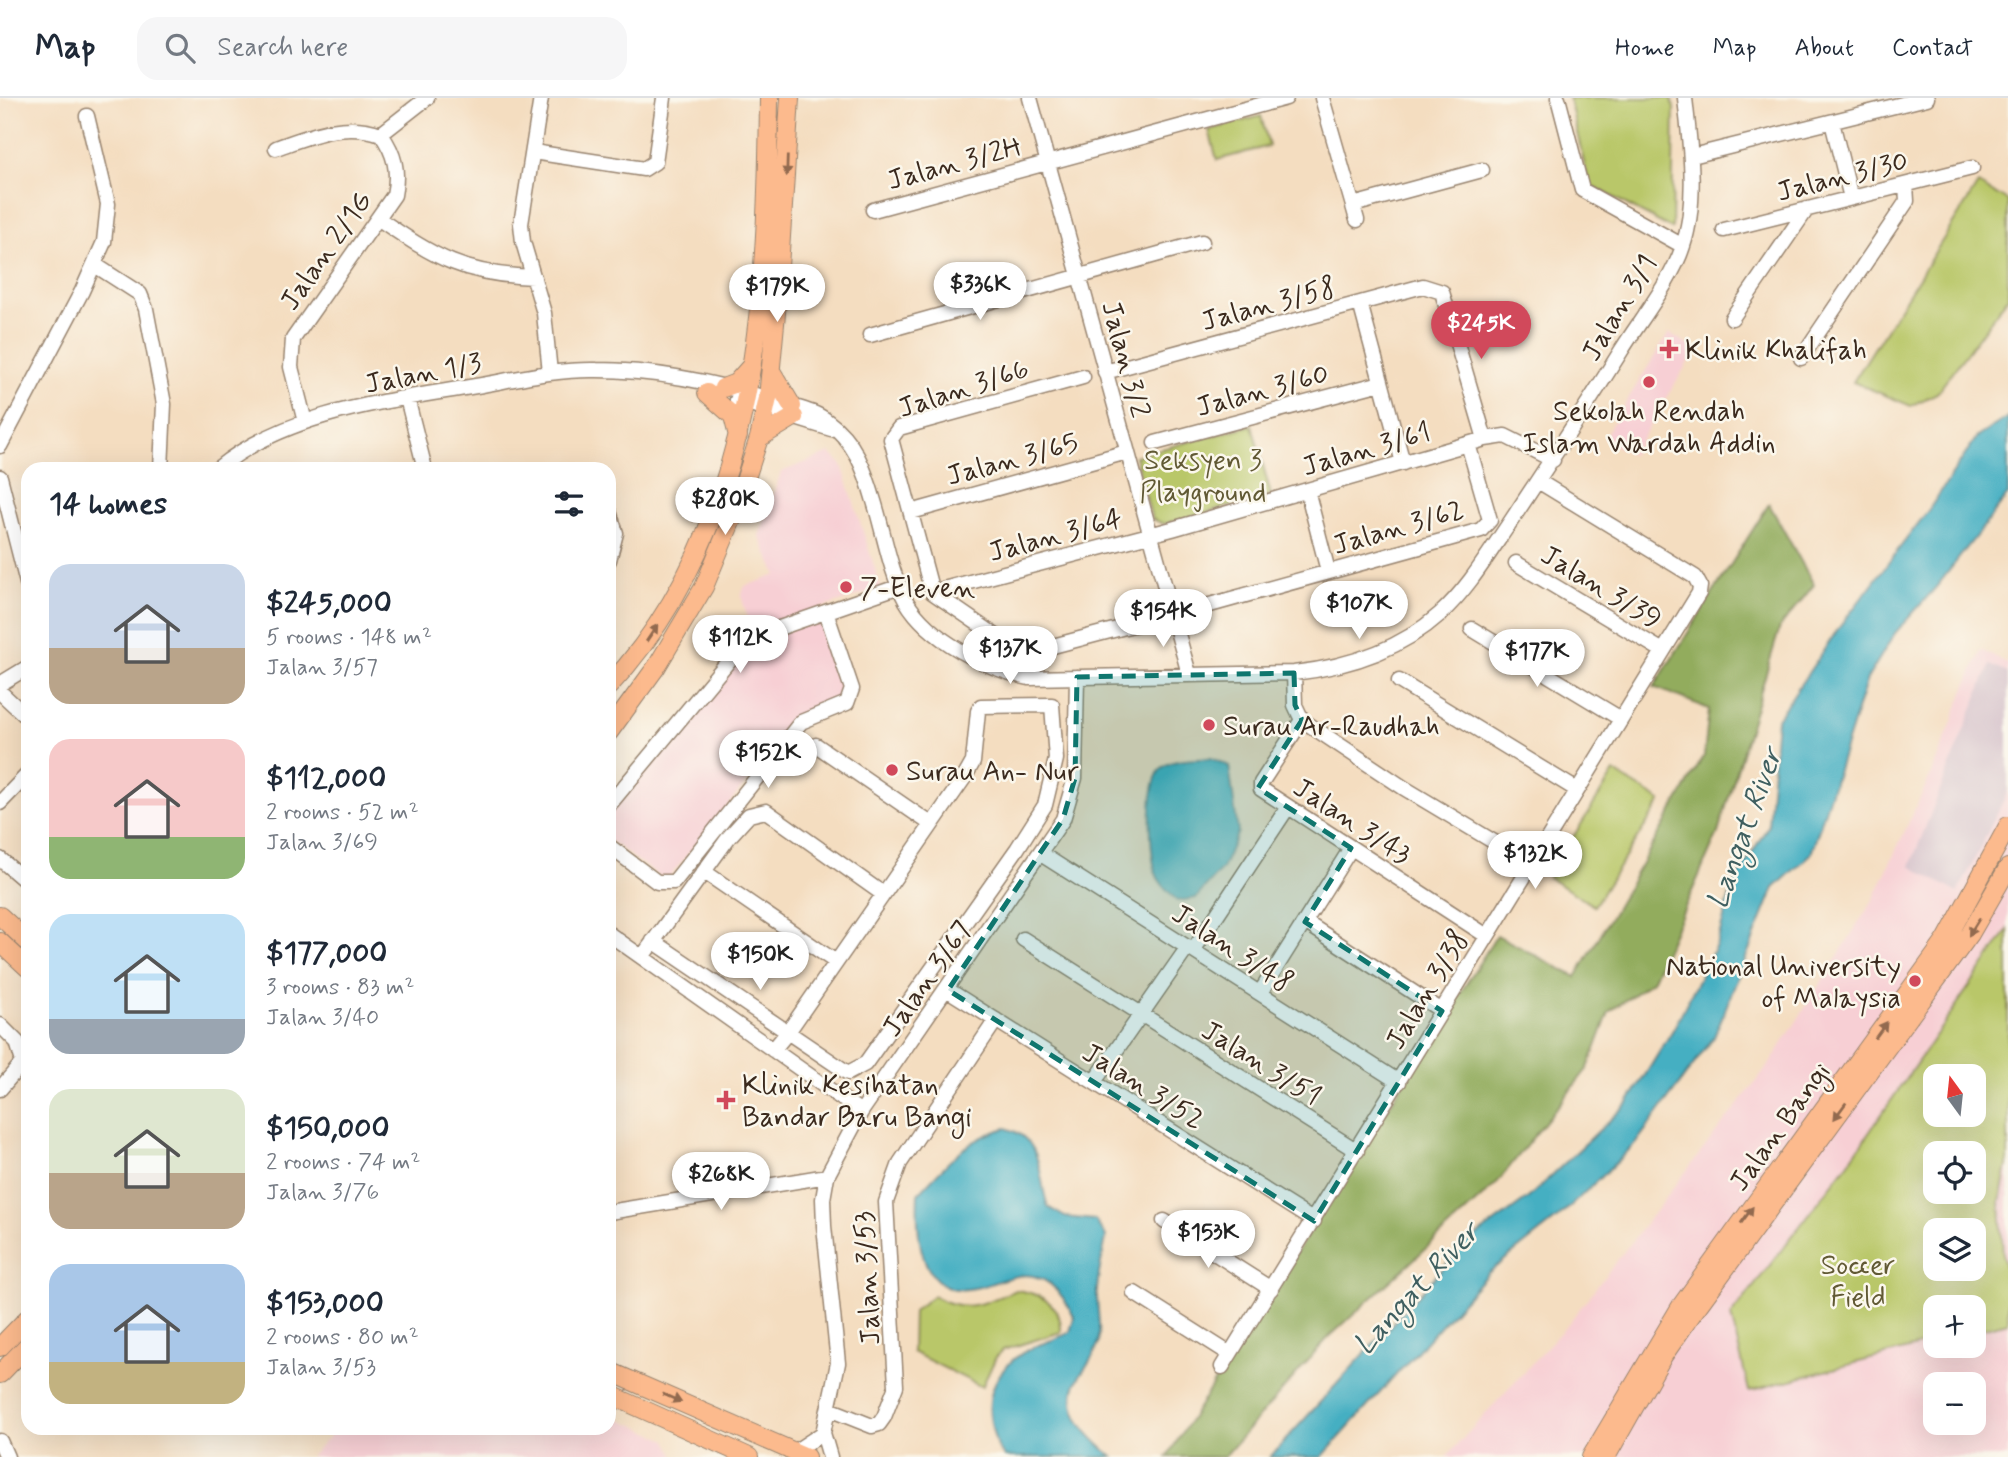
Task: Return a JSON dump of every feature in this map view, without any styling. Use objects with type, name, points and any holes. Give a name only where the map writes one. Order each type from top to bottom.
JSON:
[{"type":"main road","points":[[616,677],[645,642],[691,569],[730,470],[748,397],[753,364],[768,201],[769,98]]},
{"type":"main road","points":[[616,722],[657,666],[704,587],[735,512],[759,438],[771,371],[786,195],[790,98]]},
{"type":"main road","points":[[738,436],[733,416],[715,390],[736,383],[753,364]]},
{"type":"main road","points":[[759,438],[793,412],[771,371]]},
{"type":"main road","name":"Jalan Bangi","points":[[1591,1457],[1681,1306],[1946,940],[2008,826]]},
{"type":"main road","name":"Jalan Bangi","points":[[1606,1457],[1663,1356],[1970,934],[2008,869]]},
{"type":"main road","points":[[0,916],[21,936]]},
{"type":"main road","points":[[0,942],[21,962]]},
{"type":"main road","points":[[0,1347],[21,1324]]},
{"type":"main road","points":[[0,1374],[21,1352]]},
{"type":"main road","points":[[616,1374],[800,1454]]},
{"type":"main road","points":[[616,1397],[749,1457]]},
{"type":"street","points":[[275,148],[333,130],[367,129],[381,134],[427,98]]},
{"type":"street","points":[[541,98],[521,224],[523,243],[544,313],[550,373]]},
{"type":"street","points":[[533,152],[644,169],[651,167],[655,162],[664,98]]},
{"type":"street","name":"Jalan 3/2","points":[[1030,98],[1189,674]]},
{"type":"street","name":"Jalan 3/2H","points":[[873,210],[1286,98]]},
{"type":"street","points":[[1322,98],[1355,213],[1482,170]]},
{"type":"street","points":[[1558,98],[1582,190],[1683,246]]},
{"type":"street","name":"Jalan 3/1","points":[[748,397],[793,412],[825,429],[836,429],[865,468],[906,601],[948,642],[992,668],[1029,678],[1294,673],[1361,659],[1396,643],[1439,615],[1462,592],[1553,460],[1650,305],[1683,246],[1692,156],[1685,98]]},
{"type":"street","points":[[1692,156],[1926,99]]},
{"type":"street","points":[[0,446],[95,265],[104,242],[107,204],[87,117]]},
{"type":"street","points":[[1832,122],[1852,198]]},
{"type":"street","name":"Jalan 2/1G","points":[[305,422],[291,367],[293,340],[394,195],[396,162],[381,134]]},
{"type":"street","name":"Jalan 3/30","points":[[1724,230],[1972,168]]},
{"type":"street","points":[[1801,358],[1907,201],[1906,185]]},
{"type":"street","points":[[1732,318],[1807,209]]},
{"type":"street","points":[[379,219],[418,246],[466,270],[499,276],[534,277]]},
{"type":"street","points":[[870,335],[1202,242]]},
{"type":"street","points":[[95,265],[140,294],[146,309],[164,404],[160,462]]},
{"type":"street","name":"Jalan 3/58","points":[[1105,372],[1423,286],[1442,292],[1485,439]]},
{"type":"street","points":[[1360,303],[1403,463]]},
{"type":"street","name":"Jalan 1/3","points":[[227,462],[254,444],[305,422],[407,398],[550,373],[597,370],[650,375],[656,380],[748,397]]},
{"type":"street","name":"Jalan 3/66","points":[[932,592],[891,439],[899,428],[1083,377]]},
{"type":"street","name":"Jalan 3/60","points":[[1155,443],[1381,383]]},
{"type":"street","points":[[407,398],[423,462]]},
{"type":"street","name":"Jalan 3/61","points":[[1150,535],[1485,439],[1505,436],[1553,460]]},
{"type":"street","name":"Jalan 3/62","points":[[1199,608],[1481,530],[1490,520],[1468,444]]},
{"type":"street","name":"Jalan 3/65","points":[[911,512],[1127,452]]},
{"type":"street","points":[[0,477],[21,560]]},
{"type":"street","name":"Jalan 3/38","points":[[1134,1293],[1226,1361],[1699,593],[1700,586],[1695,577],[1538,481]]},
{"type":"street","points":[[1307,490],[1328,571]]},
{"type":"street","name":"Jalan 3/64","points":[[932,592],[1150,535]]},
{"type":"street","name":"Jalan 3/39","points":[[1516,563],[1663,651]]},
{"type":"street","points":[[616,797],[739,650],[760,635],[900,586]]},
{"type":"street","points":[[932,592],[1014,649],[1030,652],[1144,622]]},
{"type":"street","points":[[616,851],[657,882],[674,882],[801,722],[847,703],[852,689],[827,612]]},
{"type":"street","points":[[1472,629],[1621,719]]},
{"type":"street","points":[[0,684],[21,671]]},
{"type":"street","points":[[1294,673],[1295,705],[1302,720],[1404,788],[1531,864]]},
{"type":"street","name":"Jalan 3/67","points":[[824,1433],[838,1363],[824,1226],[823,1199],[827,1177],[861,1112],[948,990],[1063,820],[1075,778],[1077,677]]},
{"type":"street","points":[[1399,681],[1577,790]]},
{"type":"street","points":[[0,692],[21,712]]},
{"type":"street","points":[[653,941],[788,1032],[848,1073],[865,1064],[1045,805],[1056,759],[1052,705],[987,704],[978,711],[973,762],[788,1032],[774,1050]]},
{"type":"street","name":"Jalan 3/43","points":[[1302,720],[1261,783],[1261,789],[1487,936]]},
{"type":"street","points":[[816,745],[931,824]]},
{"type":"street","points":[[0,803],[21,781]]},
{"type":"street","points":[[1094,1082],[1191,949],[1288,807]]},
{"type":"street","points":[[642,957],[748,815],[766,811],[883,894]]},
{"type":"street","points":[[1260,993],[1351,848]]},
{"type":"street","name":"Jalan 3/48","points":[[1041,854],[1399,1082]]},
{"type":"street","points":[[0,859],[21,877]]},
{"type":"street","points":[[706,873],[836,962]]},
{"type":"street","points":[[1305,922],[1442,1011]]},
{"type":"street","points":[[616,939],[861,1112]]},
{"type":"street","name":"Jalan 3/51","points":[[1023,939],[1357,1151]]},
{"type":"street","name":"Jalan 3/52","points":[[948,990],[1314,1221]]},
{"type":"street","name":"Jalan 3/53","points":[[830,1409],[872,1426],[884,1417],[896,1386],[886,1202],[890,1183],[900,1163],[996,1020]]},
{"type":"street","points":[[0,1025],[21,1050]]},
{"type":"street","points":[[0,1088],[20,1069],[21,1060]]},
{"type":"street","points":[[616,1211],[827,1177]]},
{"type":"street","points":[[1164,1222],[1271,1289]]},
{"type":"street","points":[[800,1454],[824,1433],[830,1457]]},
{"type":"street","points":[[0,1441],[7,1457]]},
{"type":"highlighted area","points":[[1294,673],[1295,705],[1302,720],[1258,788],[1351,848],[1305,922],[1442,1011],[1314,1221],[948,990],[1063,819],[1075,778],[1077,677]]},
{"type":"shaded area","points":[[1669,333],[1696,349],[1632,455],[1603,439]]},
{"type":"shaded area","points":[[830,453],[842,465],[881,588],[751,632],[741,595],[745,586],[777,575],[759,536],[781,472]]},
{"type":"shaded area","points":[[822,618],[846,689],[843,700],[799,718],[666,881],[616,845],[616,803],[752,644]]},
{"type":"shaded area","name":"National University of Malaysia","points":[[1981,650],[2008,664],[2008,1457],[1446,1457],[1567,1325],[1771,1062],[1873,900],[1931,774]]},
{"type":"shaded area","points":[[1990,665],[2008,673],[2008,791],[1958,893],[1910,866]]},
{"type":"shaded area","points":[[616,1417],[667,1440],[675,1457],[310,1457],[330,1435],[616,1435]]},
{"type":"green space","points":[[1569,98],[1672,98],[1672,229],[1589,184]]},
{"type":"green space","points":[[1261,116],[1269,146],[1217,160],[1209,130]]},
{"type":"green space","points":[[1978,184],[2008,201],[2008,297],[1937,393],[1911,406],[1853,382]]},
{"type":"green space","name":"Seksyen 3 Playground","points":[[1252,425],[1271,495],[1164,524],[1152,519],[1135,456]]},
{"type":"green space","points":[[1769,504],[1814,585],[1780,627],[1718,833],[1652,981],[1609,1012],[1588,1068],[1496,1184],[1327,1339],[1224,1457],[1167,1457],[1497,935],[1576,977],[1704,756],[1709,709],[1654,687]]},
{"type":"green space","points":[[1614,772],[1661,801],[1594,906],[1548,877]]},
{"type":"green space","name":"Soccer Field","points":[[2008,930],[2008,1160],[2000,1201],[2003,1257],[2008,1279],[2008,1322],[1986,1328],[1986,1295],[1923,1295],[1923,1345],[1749,1391],[1731,1316],[1849,1162]]},
{"type":"green space","points":[[1016,1290],[1041,1297],[1054,1307],[1061,1332],[1003,1350],[996,1357],[982,1387],[912,1352],[913,1311],[933,1296],[965,1306],[984,1303]]},
{"type":"water","points":[[2008,417],[2008,495],[1937,586],[1895,633],[1867,679],[1811,854],[1774,888],[1714,1037],[1635,1144],[1559,1217],[1488,1273],[1322,1457],[1270,1457],[1464,1245],[1528,1198],[1628,1103],[1674,1028],[1717,943],[1733,885],[1768,826],[1777,719],[1838,629],[1930,508],[1977,437]]},
{"type":"water","points":[[1211,758],[1229,766],[1238,832],[1222,869],[1196,898],[1177,901],[1161,883],[1154,866],[1151,819],[1154,787],[1158,775],[1168,764]]},
{"type":"water","points":[[1006,1128],[1019,1133],[1034,1150],[1048,1207],[1065,1217],[1095,1220],[1106,1237],[1097,1290],[1098,1344],[1077,1381],[1073,1404],[1081,1424],[1113,1457],[1005,1457],[996,1443],[990,1416],[991,1394],[995,1384],[1000,1374],[1015,1358],[1070,1332],[1074,1317],[1058,1292],[1040,1278],[1026,1275],[975,1288],[956,1289],[942,1284],[931,1273],[924,1259],[918,1226],[918,1194],[968,1146]]},
{"type":"place","name":"Klinik Khalifah","points":[[1669,349]]},
{"type":"place","name":"Sekolah Rendah Islam Wardah Addin","points":[[1649,382]]},
{"type":"place","name":"7-Eleven","points":[[846,587]]},
{"type":"place","name":"Surau Ar-Raudhah","points":[[1209,725]]},
{"type":"place","name":"Surau An- Nur","points":[[892,770]]},
{"type":"place","name":"National University of Malaysia","points":[[1915,981]]},
{"type":"place","name":"Klinik Kesihatan Bandar Baru Bangi","points":[[726,1100]]},
{"type":"water label","name":"Langat River","points":[[1744,828]]},
{"type":"water label","name":"Langat River","points":[[1416,1288]]}]
